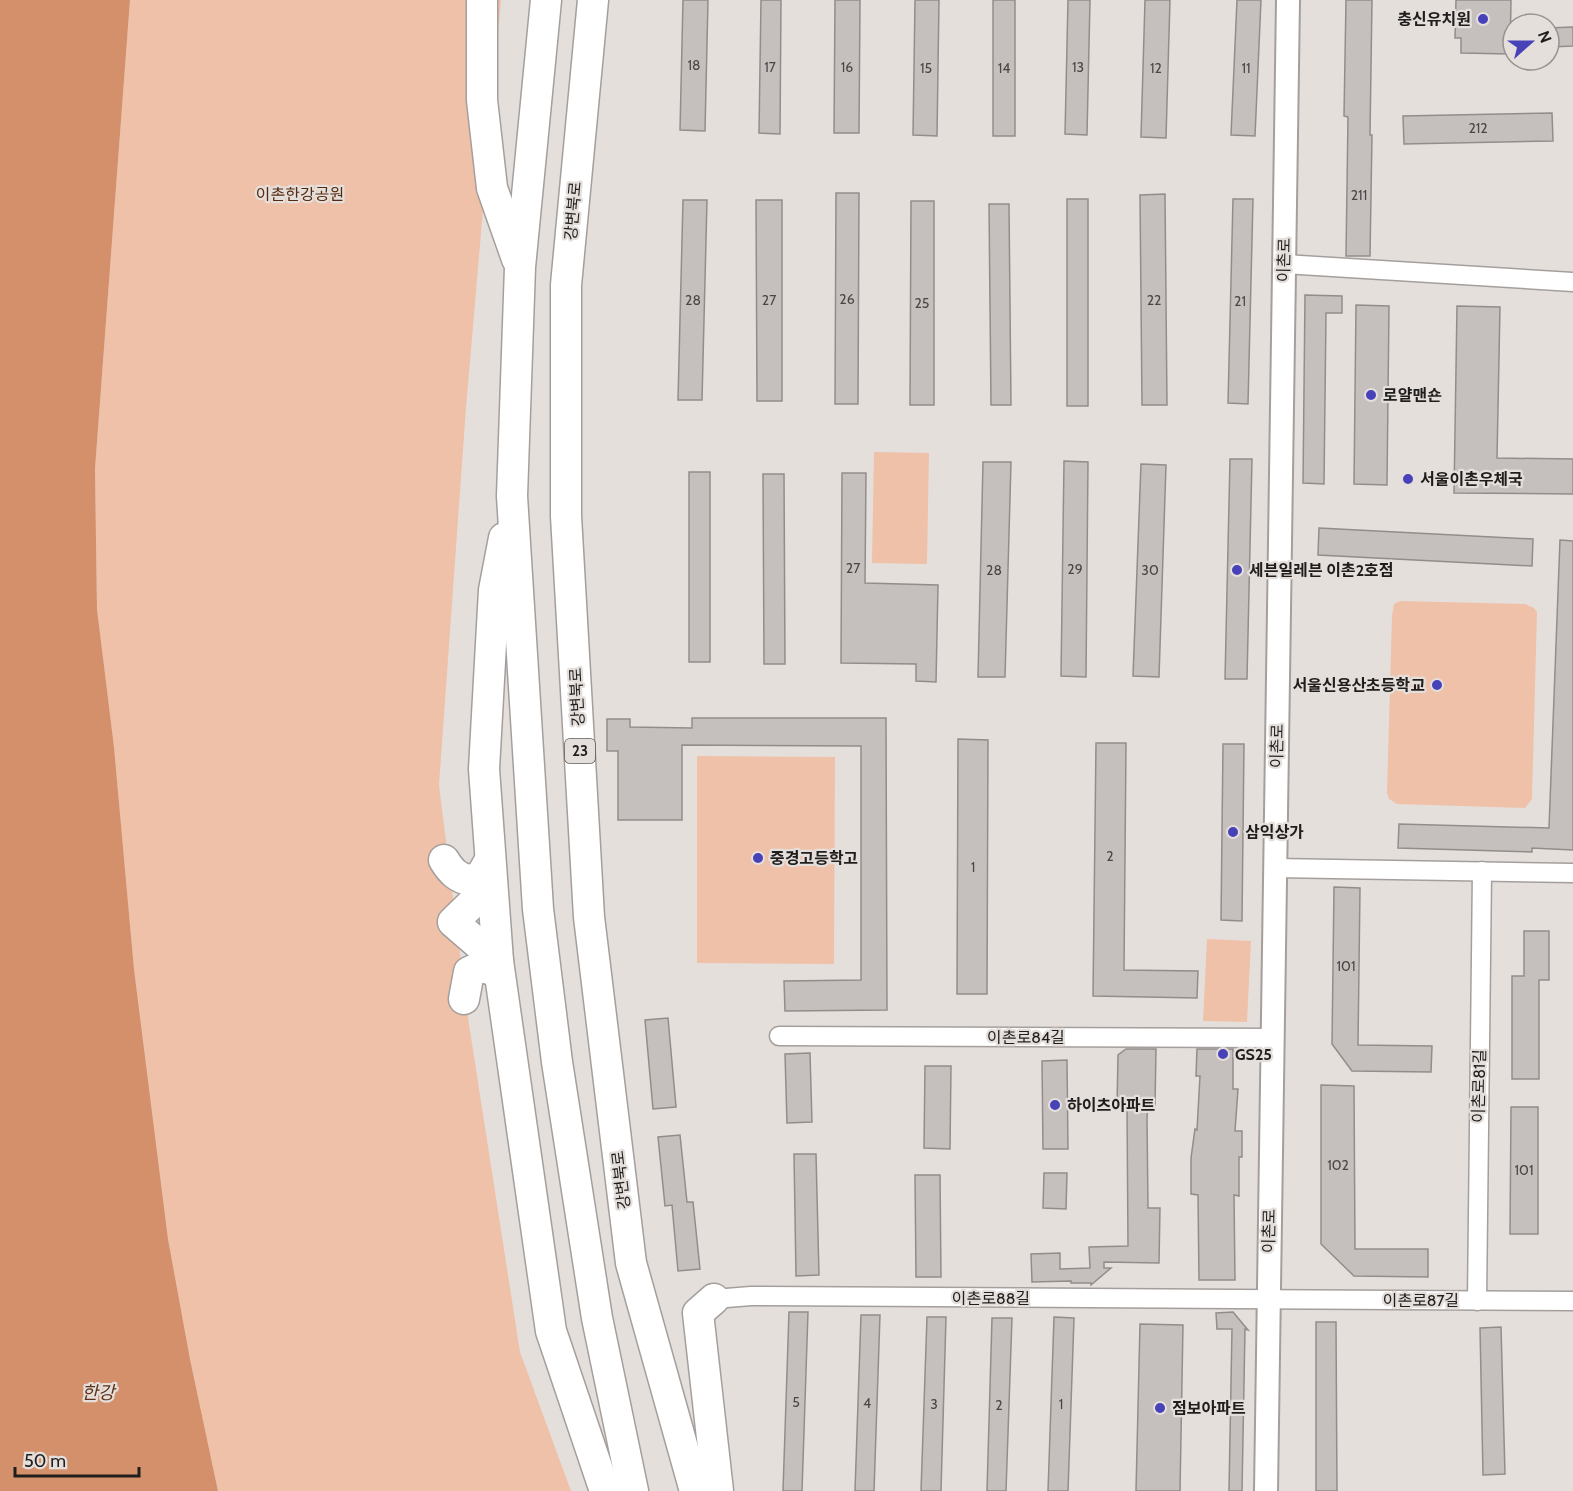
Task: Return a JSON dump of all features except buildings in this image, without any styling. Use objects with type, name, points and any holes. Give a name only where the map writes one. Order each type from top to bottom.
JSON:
[{"type":"highway","points":[[482,0],[482,100],[492,188],[520,267]]},
{"type":"highway","points":[[546,0],[520,267],[512,496],[541,933],[557,1062],[597,1318],[633,1491]]},
{"type":"highway","name":"강변북로","points":[[593,0],[566,285],[566,516],[589,916],[631,1263],[695,1491]]},
{"type":"highway","points":[[512,496],[493,602],[484,769],[498,967],[550,1331],[605,1491]]},
{"type":"highway","points":[[444,860],[452,872],[462,879],[472,881],[482,874],[491,872]]},
{"type":"highway","points":[[491,872],[453,922],[498,967]]},
{"type":"highway","points":[[464,999],[469,972],[483,967],[498,967]]},
{"type":"highway","points":[[714,1299],[698,1313],[718,1491]]},
{"type":"street","name":"이촌로","points":[[1266,1491],[1288,0]]},
{"type":"street","points":[[1284,264],[1573,282]]},
{"type":"street","points":[[1275,868],[1573,873]]},
{"type":"street","name":"이촌로81길","points":[[1477,1301],[1482,872]]},
{"type":"street","name":"이촌로84길","points":[[779,1036],[1272,1038]]},
{"type":"street","name":"이촌로88길","points":[[714,1299],[751,1296],[1268,1299]]},
{"type":"street","name":"이촌로87길","points":[[1268,1299],[1573,1301]]},
{"type":"green space","name":"이촌한강공원","points":[[130,0],[501,0],[466,408],[439,785],[468,1018],[520,1352],[571,1491],[218,1491],[168,1239],[134,969],[114,747],[97,609],[95,469]]},
{"type":"green space","points":[[874,452],[929,453],[927,564],[872,563]]},
{"type":"green space","points":[[1400,601],[1525,604],[1537,612],[1532,799],[1525,808],[1397,804],[1389,799],[1387,793],[1392,616],[1394,604]]},
{"type":"green space","points":[[697,756],[835,757],[834,964],[697,963]]},
{"type":"green space","points":[[1207,939],[1251,941],[1247,1022],[1203,1021]]},
{"type":"water","name":"한강","points":[[0,0],[130,0],[95,469],[97,609],[114,747],[134,969],[168,1239],[218,1491],[0,1491]]},
{"type":"place","name":"충신유치원","points":[[1483,19]]},
{"type":"place","name":"로얄맨숀","points":[[1371,395]]},
{"type":"place","name":"서울이촌우체국","points":[[1408,479]]},
{"type":"place","name":"세븐일레븐 이촌2호점","points":[[1237,570]]},
{"type":"place","name":"서울신용산초등학교","points":[[1437,685]]},
{"type":"place","name":"삼익상가","points":[[1233,832]]},
{"type":"place","name":"중경고등학고","points":[[758,858]]},
{"type":"place","name":"GS25","points":[[1223,1054]]},
{"type":"place","name":"하이츠아파트","points":[[1055,1105]]},
{"type":"place","name":"점보아파트","points":[[1160,1408]]}]
